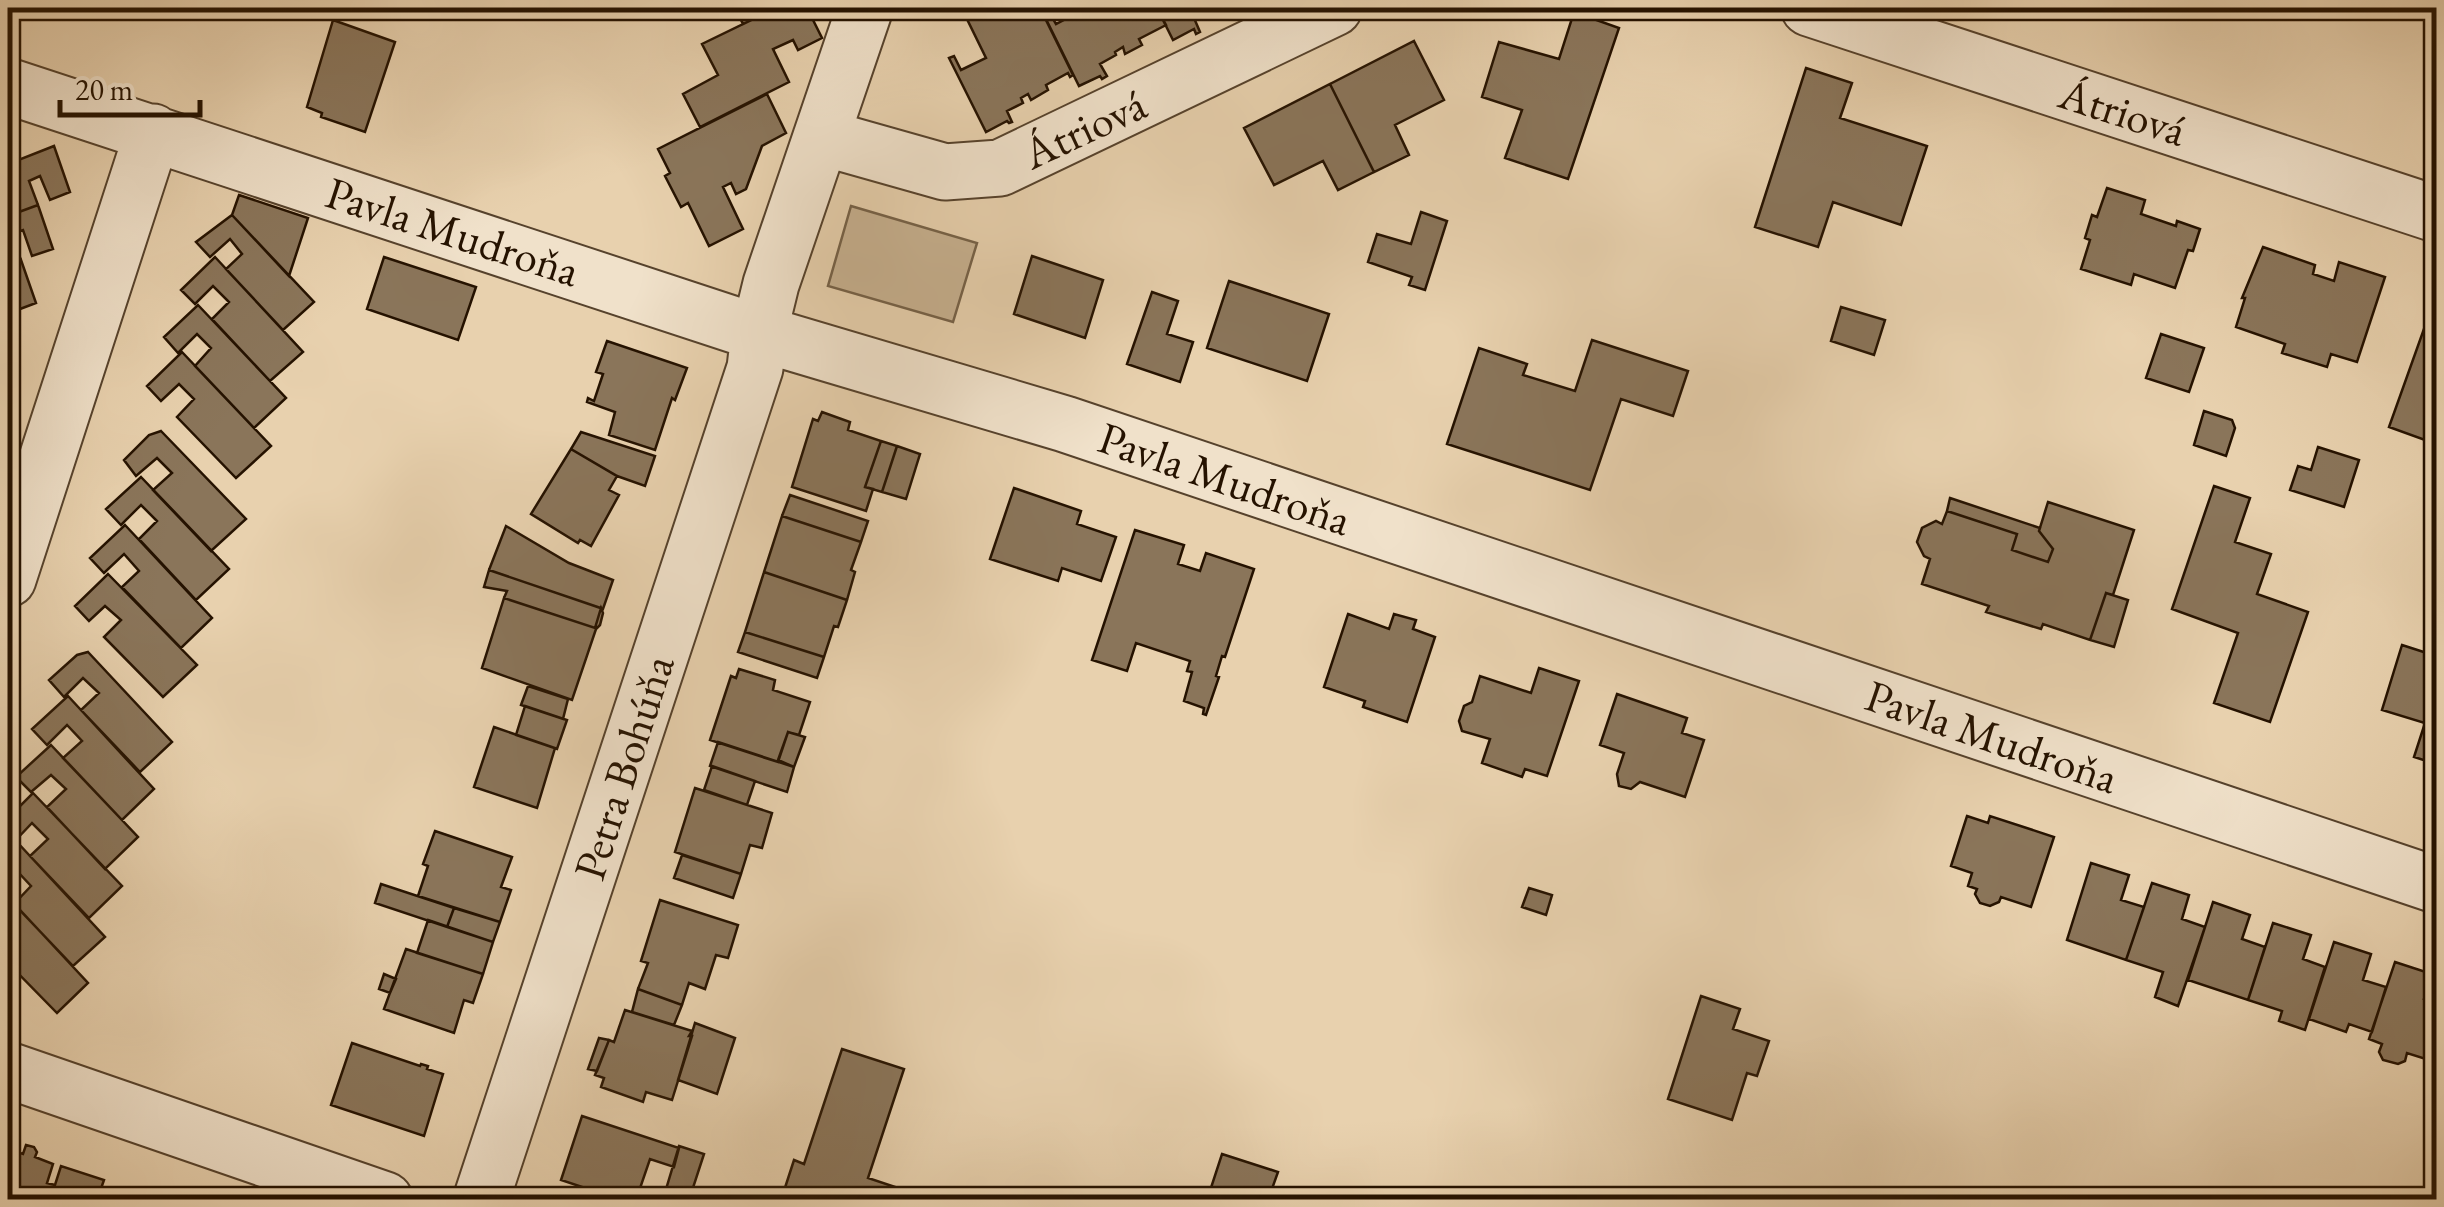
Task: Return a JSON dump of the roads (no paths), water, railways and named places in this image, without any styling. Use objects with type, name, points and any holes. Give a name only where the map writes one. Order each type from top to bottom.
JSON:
[{"type":"street","points":[[759,333],[770,284],[865,8]]},
{"type":"street","name":"Átriová","points":[[822,136],[945,172],[1000,168],[1334,8]]},
{"type":"street","name":"Átriová","points":[[1809,8],[2436,214]]},
{"type":"street","name":"Pavla Mudroňa","points":[[8,86],[759,333],[1065,424],[2436,885]]},
{"type":"street","points":[[8,578],[153,132]]},
{"type":"street","name":"Petra Bohúňa","points":[[481,1200],[754,368],[759,333]]},
{"type":"street","points":[[8,1070],[385,1200]]}]
